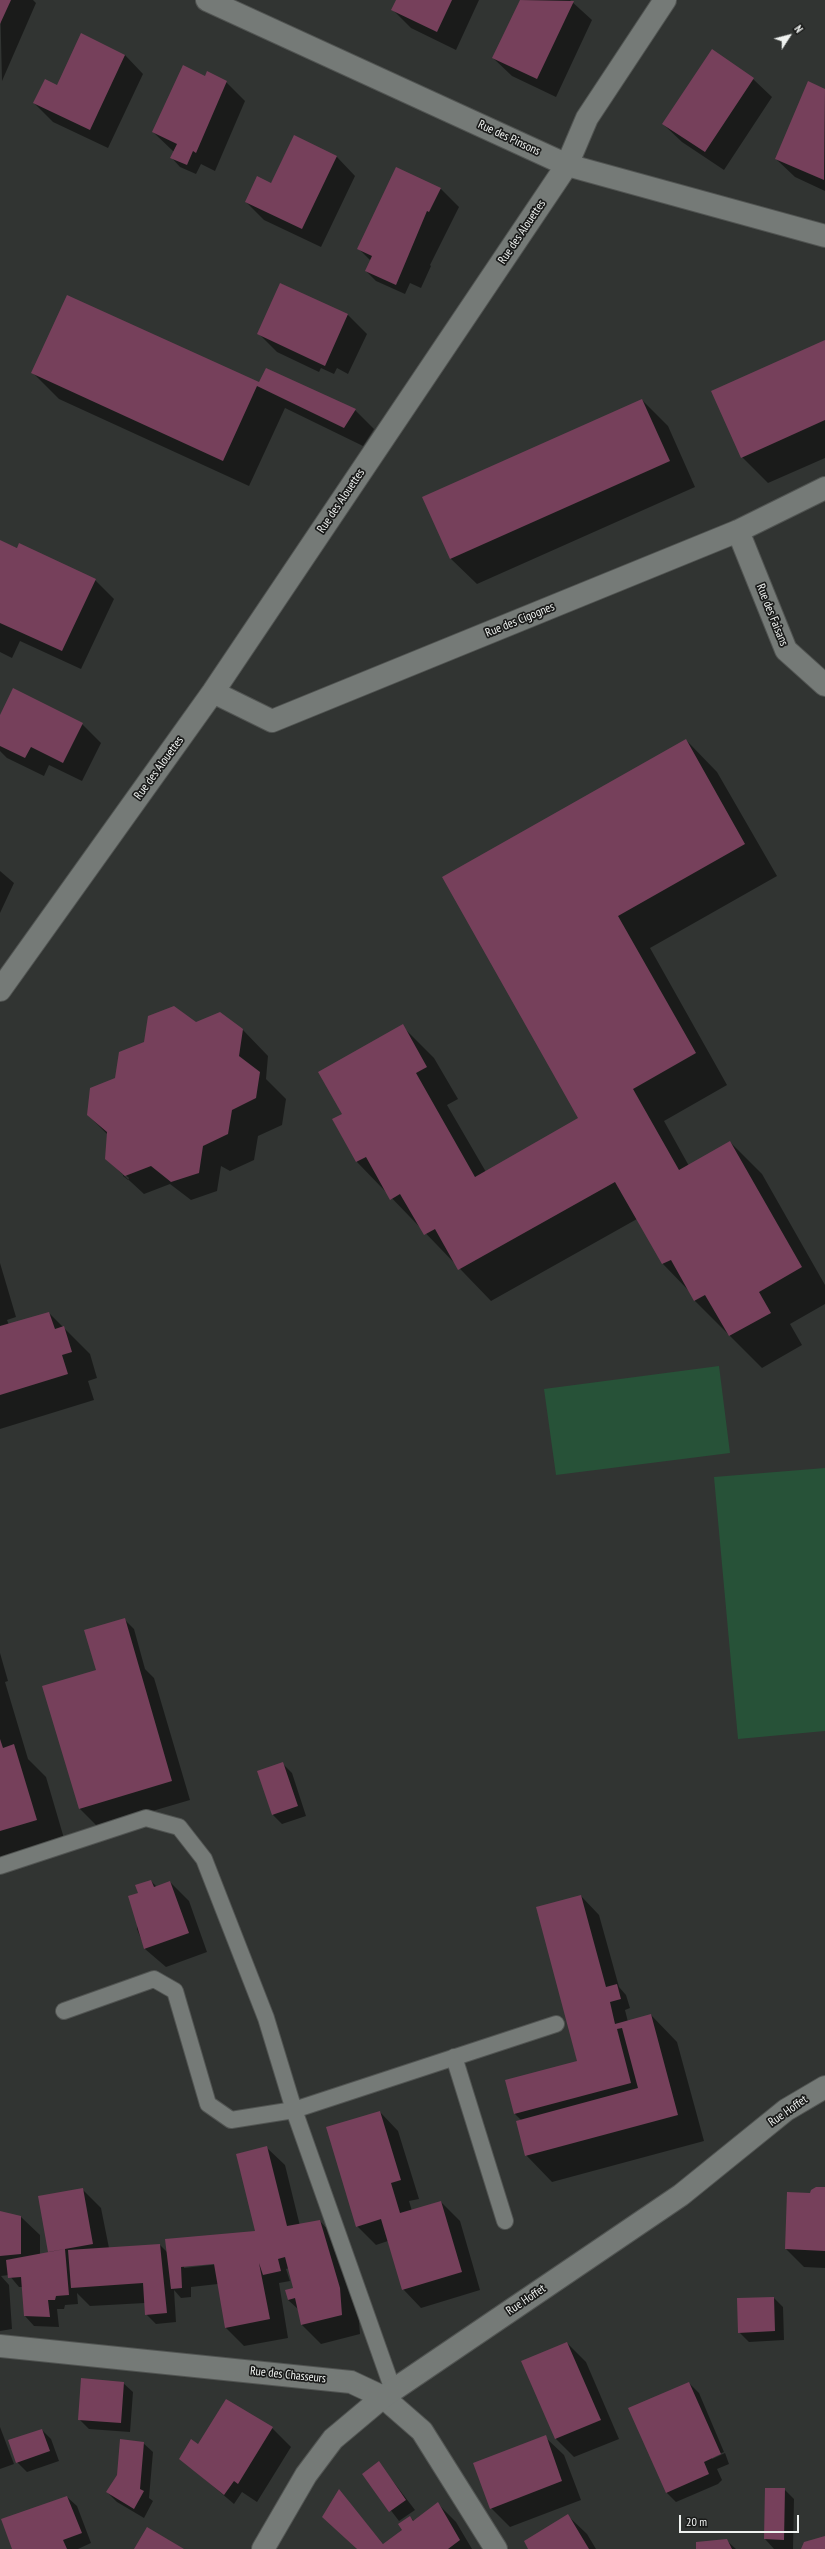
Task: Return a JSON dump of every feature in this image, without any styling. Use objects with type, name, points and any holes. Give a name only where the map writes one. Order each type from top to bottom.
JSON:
[{"type":"street","name":"Rue des Pinsons","points":[[207,0],[567,165],[825,236]]},
{"type":"street","name":"Rue des Alouettes","points":[[0,990],[214,692],[567,165],[587,118],[664,0]]},
{"type":"street","name":"Rue des Cigognes","points":[[214,692],[272,721],[738,531],[825,488]]},
{"type":"street","name":"Rue des Faisans","points":[[738,531],[786,650],[825,685]]},
{"type":"street","name":"Rue Hoffet","points":[[263,2549],[306,2475],[333,2439],[388,2393],[681,2195],[786,2110],[825,2086]]},
{"type":"street","name":"Rue des Chasseurs","points":[[0,2346],[351,2382],[388,2393],[422,2431],[496,2549]]},
{"type":"lane","points":[[0,1866],[146,1818],[179,1827],[204,1859],[266,2018],[294,2110],[388,2393]]},
{"type":"lane","points":[[64,2011],[154,1979],[175,1991],[208,2104],[230,2120],[294,2110],[556,2024]]},
{"type":"lane","points":[[454,2057],[505,2221]]},
{"type":"green space","points":[[719,1366],[730,1453],[556,1475],[544,1389]]},
{"type":"green space","points":[[825,1468],[825,1731],[738,1739],[714,1477]]},
{"type":"building","points":[[0,0],[11,0],[0,24]]},
{"type":"building","points":[[396,0],[452,0],[437,32],[391,10]]},
{"type":"building","points":[[520,0],[574,1],[537,79],[492,58]]},
{"type":"building","points":[[81,33],[125,55],[90,130],[33,103],[45,79],[57,85]]},
{"type":"building","points":[[712,49],[754,78],[705,152],[662,124]]},
{"type":"building","points":[[183,65],[205,76],[207,71],[227,81],[196,153],[193,151],[187,165],[170,158],[177,144],[152,132]]},
{"type":"building","points":[[808,81],[825,89],[824,180],[775,159]]},
{"type":"building","points":[[294,135],[337,156],[302,229],[245,202],[257,176],[271,183]]},
{"type":"building","points":[[396,167],[441,188],[429,212],[427,211],[396,285],[365,271],[372,256],[357,249]]},
{"type":"building","points":[[280,283],[348,314],[325,366],[257,334]]},
{"type":"building","points":[[67,295],[259,382],[266,368],[356,409],[344,428],[257,386],[223,461],[31,373]]},
{"type":"building","points":[[825,340],[825,420],[741,458],[711,391]]},
{"type":"building","points":[[642,399],[670,461],[450,559],[422,497]]},
{"type":"building","points":[[0,540],[17,548],[19,543],[96,579],[62,651],[0,623]]},
{"type":"building","points":[[13,688],[83,723],[63,763],[31,747],[25,758],[0,746],[0,715]]},
{"type":"building","points":[[686,739],[745,844],[618,916],[696,1053],[633,1089],[679,1170],[730,1141],[802,1267],[759,1292],[771,1313],[729,1336],[705,1295],[694,1301],[671,1260],[662,1264],[615,1182],[458,1270],[435,1229],[424,1235],[400,1194],[390,1200],[366,1157],[356,1162],[332,1119],[342,1114],[318,1072],[403,1024],[427,1067],[416,1073],[475,1177],[578,1118],[442,877]]},
{"type":"building","points":[[174,1006],[196,1022],[220,1012],[243,1029],[239,1056],[260,1072],[256,1098],[232,1110],[228,1134],[203,1146],[199,1173],[171,1182],[151,1166],[125,1176],[105,1159],[107,1132],[87,1115],[90,1088],[115,1078],[119,1052],[144,1042],[148,1016]]},
{"type":"building","points":[[49,1312],[55,1329],[64,1326],[72,1352],[62,1355],[68,1374],[0,1395],[0,1326]]},
{"type":"building","points":[[125,1618],[172,1781],[79,1809],[42,1686],[96,1670],[84,1630]]},
{"type":"building","points":[[0,1739],[3,1748],[14,1744],[37,1820],[0,1831]]},
{"type":"building","points":[[283,1762],[298,1806],[272,1815],[257,1771]]},
{"type":"building","points":[[151,1880],[154,1887],[170,1881],[189,1933],[144,1949],[128,1896],[138,1893],[135,1885]]},
{"type":"building","points":[[581,1895],[606,1987],[617,1984],[621,1999],[610,2002],[615,2024],[651,2014],[678,2115],[525,2156],[516,2121],[638,2088],[622,2028],[617,2029],[631,2083],[514,2114],[505,2080],[577,2061],[536,1907]]},
{"type":"building","points":[[380,2111],[401,2180],[391,2183],[400,2213],[441,2201],[462,2272],[402,2290],[381,2219],[356,2227],[326,2127]]},
{"type":"building","points":[[267,2146],[287,2226],[320,2220],[340,2288],[342,2315],[301,2325],[295,2298],[288,2300],[285,2290],[293,2288],[285,2257],[278,2259],[281,2271],[263,2275],[259,2263],[270,2319],[225,2328],[214,2264],[181,2267],[182,2288],[171,2289],[165,2239],[255,2231],[236,2154]]},
{"type":"building","points":[[816,2187],[825,2187],[825,2251],[785,2249],[787,2192],[810,2193],[811,2190]]},
{"type":"building","points":[[83,2188],[93,2244],[48,2252],[38,2196]]},
{"type":"building","points":[[0,2211],[21,2216],[21,2254],[0,2256]]},
{"type":"building","points":[[160,2244],[167,2313],[145,2315],[143,2283],[71,2288],[68,2250]]},
{"type":"building","points":[[65,2249],[69,2295],[56,2296],[55,2300],[48,2300],[50,2317],[24,2316],[21,2277],[8,2278],[6,2260]]},
{"type":"building","points":[[774,2297],[775,2331],[738,2333],[737,2298]]},
{"type":"building","points":[[567,2342],[601,2420],[555,2439],[521,2361]]},
{"type":"building","points":[[81,2378],[124,2382],[121,2423],[78,2420]]},
{"type":"building","points":[[689,2382],[721,2454],[704,2462],[709,2474],[666,2493],[628,2408]]},
{"type":"building","points":[[226,2399],[273,2427],[238,2484],[234,2481],[224,2495],[179,2459],[191,2439],[198,2444]]},
{"type":"building","points":[[42,2429],[50,2451],[16,2463],[8,2440]]},
{"type":"building","points":[[546,2435],[562,2481],[490,2509],[473,2463]]},
{"type":"building","points":[[120,2439],[144,2442],[140,2489],[144,2491],[134,2509],[106,2492],[117,2475]]},
{"type":"building","points":[[379,2461],[406,2500],[389,2512],[362,2474]]},
{"type":"building","points":[[765,2488],[785,2488],[784,2540],[764,2539]]},
{"type":"building","points":[[339,2489],[383,2544],[402,2530],[398,2524],[410,2516],[413,2521],[438,2502],[460,2540],[448,2549],[357,2549],[322,2517]]},
{"type":"building","points":[[67,2496],[82,2533],[63,2540],[67,2549],[12,2549],[1,2519]]},
{"type":"building","points":[[568,2514],[589,2549],[528,2549],[524,2541]]},
{"type":"building","points":[[147,2527],[184,2549],[134,2549]]},
{"type":"building","points":[[825,2536],[825,2549],[801,2549],[804,2542]]},
{"type":"building","points":[[727,2539],[732,2549],[696,2549],[696,2542]]}]
